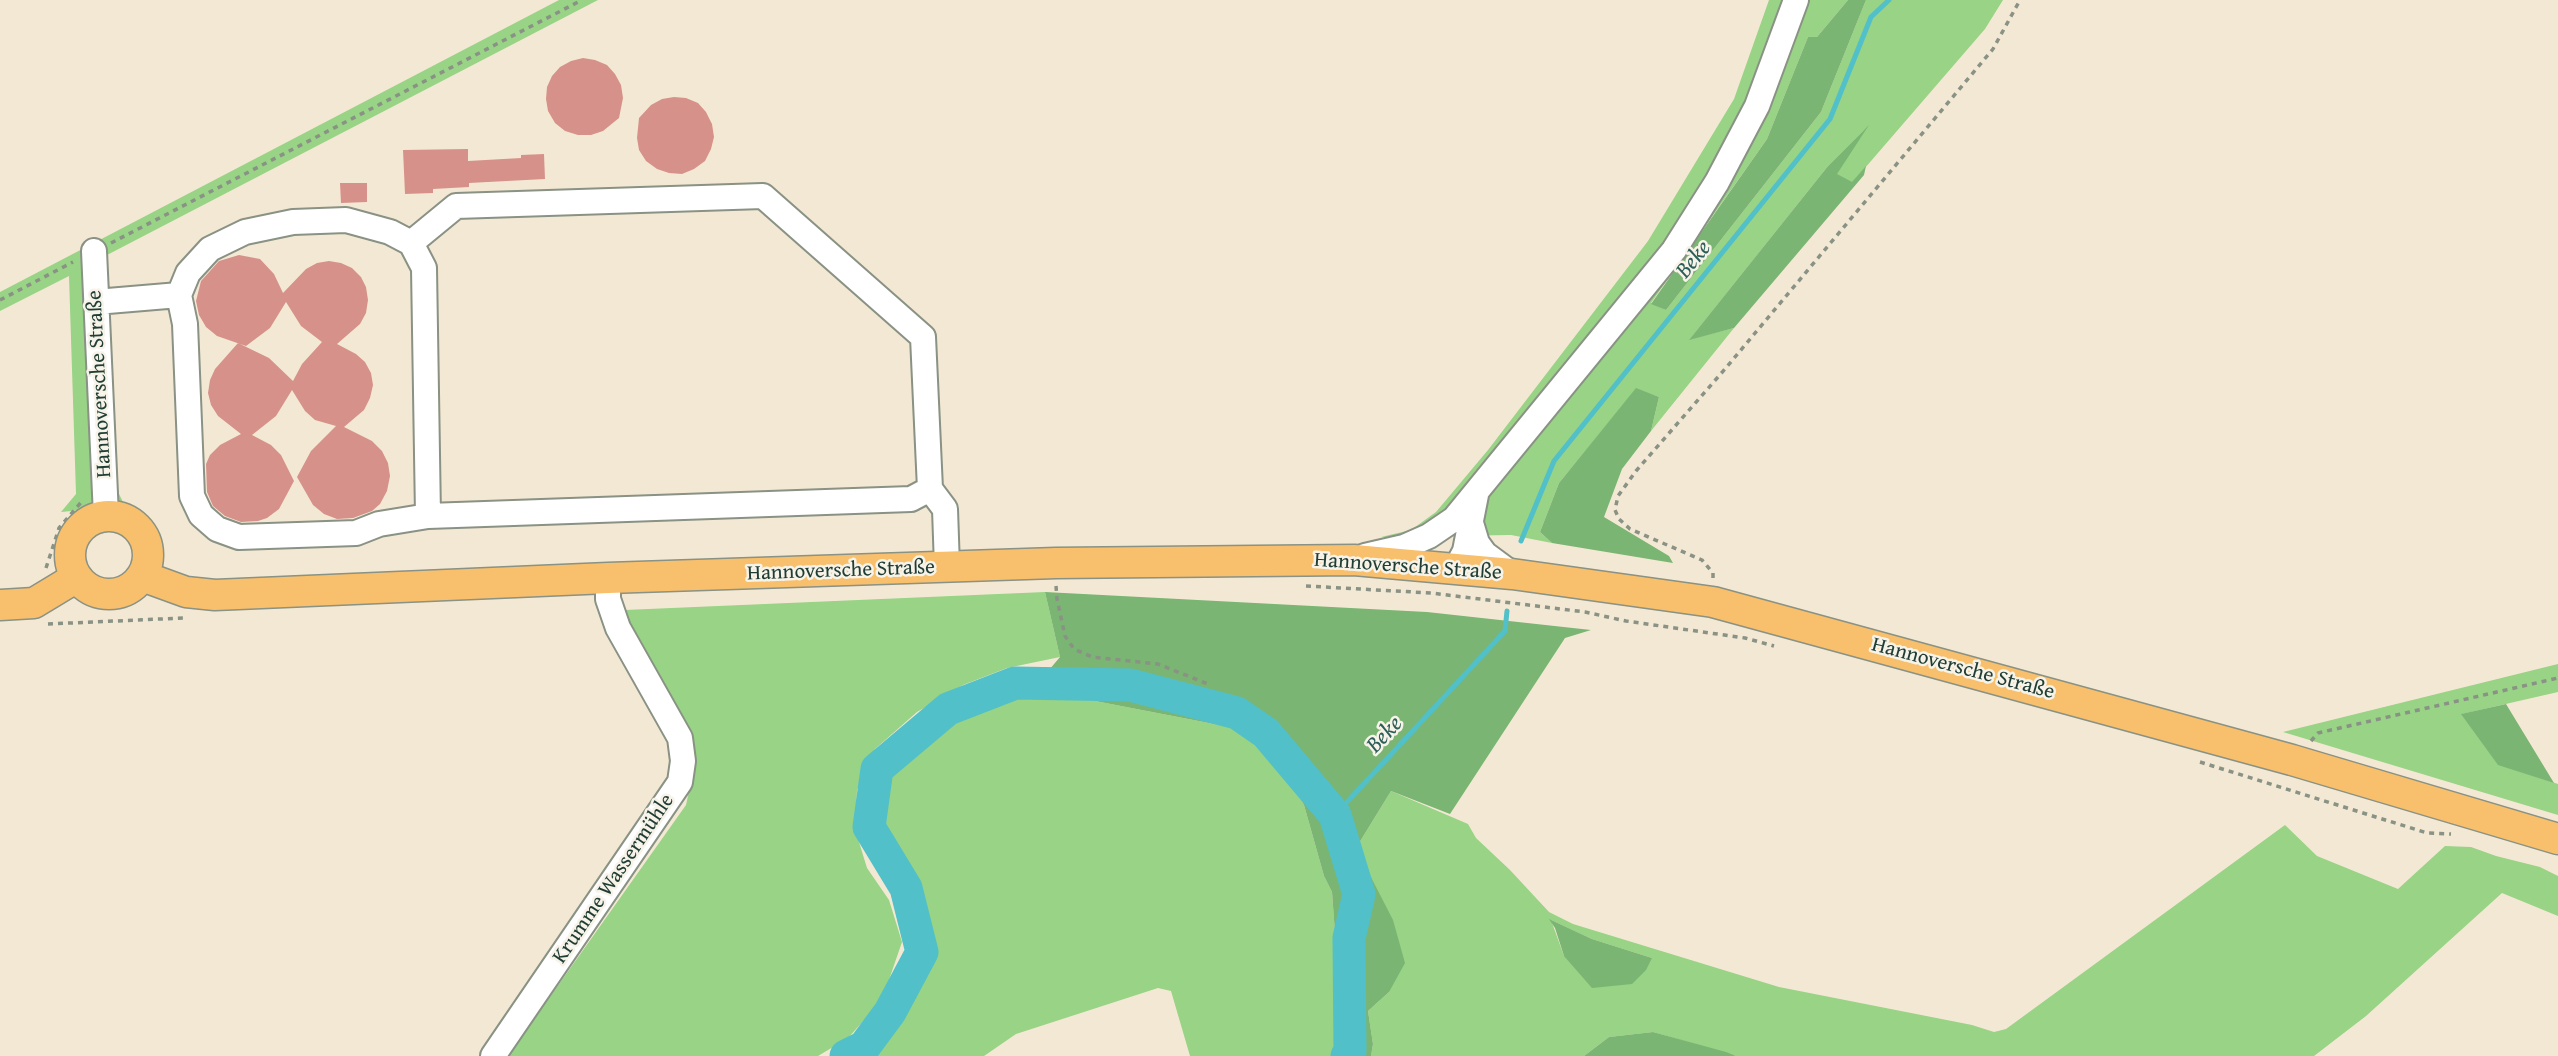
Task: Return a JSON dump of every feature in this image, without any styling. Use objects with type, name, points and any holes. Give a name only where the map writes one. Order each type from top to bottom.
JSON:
[{"type":"main road","points":[[0,605],[34,603],[65,584],[84,585],[104,594],[126,590],[142,576],[147,564],[148,552],[139,529],[130,521],[118,517],[106,516],[87,522],[74,538],[65,584]]},
{"type":"main road","name":"Hannoversche Straße","points":[[142,576],[186,592],[215,595],[1056,563],[1354,560],[1512,574],[1713,602],[2279,757],[2558,839]]},
{"type":"street","points":[[1456,568],[1450,550],[1476,495],[1674,250],[1717,182],[1757,106],[1796,0]]},
{"type":"street","points":[[411,243],[456,206],[763,196],[923,337],[930,489],[945,509],[947,567]]},
{"type":"street","points":[[428,516],[424,268],[411,243],[390,232],[346,220],[293,222],[245,232],[210,249],[188,273],[179,295],[185,324],[192,496],[201,514],[217,529],[239,537],[356,533],[379,524],[428,516],[911,499],[930,489]]},
{"type":"street","name":"Hannoversche Straße","points":[[85,256],[96,302],[106,516]]},
{"type":"street","points":[[96,302],[179,295]]},
{"type":"street","points":[[1354,560],[1404,547],[1463,521]]},
{"type":"street","points":[[1463,521],[1485,554],[1512,574]]},
{"type":"street","name":"Krumme Wassermühle","points":[[493,1056],[680,782],[683,761],[680,738],[618,628],[608,599],[608,578]]},
{"type":"path","points":[[0,300],[582,0]]},
{"type":"path","points":[[1713,581],[1713,573],[1702,560],[1630,529],[1619,519],[1615,510],[1618,496],[1636,471],[1726,369],[1993,49],[2020,0]]},
{"type":"path","points":[[76,274],[85,256]]},
{"type":"path","points":[[65,584],[42,576],[50,561],[59,528],[83,500],[85,490]]},
{"type":"path","points":[[1056,563],[1057,599],[1065,636],[1074,649],[1092,657],[1158,664],[1208,684]]},
{"type":"path","points":[[1295,586],[1431,593],[1585,611],[1626,621],[1745,638],[1784,649]]},
{"type":"path","points":[[37,624],[185,618]]},
{"type":"path","points":[[2318,733],[2558,678]]},
{"type":"path","points":[[2193,760],[2427,833],[2462,834]]},
{"type":"green space","points":[[559,0],[598,0],[107,255],[117,490],[125,506],[61,512],[76,494],[69,276],[0,311],[0,292]]},
{"type":"green space","points":[[1769,0],[1848,0],[1817,37],[1808,37],[1767,139],[1651,303],[1666,310],[1821,112],[1866,0],[2003,0],[1985,29],[1852,183],[1836,174],[1865,129],[1828,166],[1690,339],[1734,328],[1651,431],[1659,397],[1636,389],[1559,483],[1540,532],[1552,543],[1511,535],[1381,537],[1411,530],[1436,512],[1488,450],[1648,241],[1734,99]]},
{"type":"green space","points":[[1848,0],[1866,0],[1821,112],[1666,310],[1651,304],[1767,139],[1808,37],[1817,37]]},
{"type":"green space","points":[[1869,125],[1837,174],[1852,182],[1866,166],[1864,175],[1734,328],[1689,340],[1828,166]]},
{"type":"green space","points":[[1636,388],[1659,397],[1651,431],[1622,469],[1604,517],[1669,556],[1673,563],[1552,543],[1540,532],[1559,483]]},
{"type":"green space","points":[[1045,592],[1060,657],[1007,668],[963,685],[917,712],[875,749],[857,790],[855,829],[867,868],[889,900],[902,942],[882,1000],[848,1038],[818,1056],[508,1056],[686,805],[694,768],[633,639],[625,610]]},
{"type":"green space","points":[[1045,592],[1427,612],[1591,630],[1565,638],[1450,814],[1391,791],[1356,848],[1393,920],[1405,963],[1389,992],[1368,1011],[1373,1044],[1371,1056],[1333,1056],[1341,1014],[1332,892],[1324,876],[1304,805],[1282,765],[1240,729],[1033,689],[1060,657]]},
{"type":"green space","points":[[2558,664],[2558,692],[2462,714],[2498,764],[2558,784],[2558,815],[2283,732]]},
{"type":"green space","points":[[1033,689],[1240,729],[1282,765],[1304,805],[1324,876],[1332,892],[1341,1014],[1333,1056],[1190,1056],[1171,991],[1158,988],[1016,1034],[984,1056],[873,1056],[926,976],[931,952],[916,886],[883,826],[886,777],[947,723],[1002,694]]},
{"type":"green space","points":[[2506,704],[2554,783],[2498,765],[2461,714]]},
{"type":"green space","points":[[1391,791],[1468,824],[1476,838],[1549,912],[1573,924],[1779,987],[1972,1025],[1994,1032],[2006,1029],[2285,825],[2317,856],[2398,889],[2445,846],[2471,847],[2540,867],[2558,876],[2558,916],[2502,893],[2366,1016],[2314,1056],[1736,1056],[1653,1032],[1609,1037],[1584,1056],[1371,1056],[1373,1044],[1368,1011],[1389,992],[1356,848]],"holes":[[[1551,920],[1592,939],[1652,958],[1564,956]]]},
{"type":"green space","points":[[1549,919],[1592,939],[1652,958],[1646,970],[1632,984],[1592,988],[1564,956],[1555,928]]},
{"type":"green space","points":[[1653,1032],[1736,1056],[1584,1056],[1609,1037]]},
{"type":"building","points":[[583,58],[607,65],[621,85],[623,98],[619,118],[603,131],[591,135],[565,131],[555,123],[548,111],[546,99],[547,87],[560,67]]},
{"type":"building","points":[[674,97],[698,103],[712,124],[714,137],[705,161],[682,174],[657,169],[646,161],[639,150],[637,138],[639,118],[651,105]]},
{"type":"building","points":[[468,149],[468,161],[544,154],[545,179],[469,183],[469,187],[405,194],[403,150]]},
{"type":"building","points":[[340,183],[367,183],[367,202],[341,203]]},
{"type":"building","points":[[239,255],[260,259],[274,274],[283,293],[306,269],[317,263],[341,263],[352,268],[361,277],[368,300],[366,313],[360,324],[337,344],[356,354],[365,362],[371,373],[373,385],[364,410],[344,427],[372,441],[382,451],[388,463],[390,476],[387,491],[380,504],[372,511],[353,518],[337,519],[324,514],[313,505],[297,477],[311,451],[336,426],[315,420],[305,411],[292,390],[276,416],[252,435],[271,445],[281,455],[294,481],[279,509],[267,518],[241,522],[225,516],[213,506],[207,492],[206,464],[210,455],[220,445],[241,434],[218,416],[208,393],[215,369],[238,343],[217,336],[206,327],[199,315],[196,301],[201,281],[219,261]],"holes":[[[286,302],[301,326],[322,342],[302,364],[293,381],[269,358],[240,344],[246,346],[270,328]]]},
{"type":"waterway","name":"Beke","points":[[1521,541],[1554,461],[1830,119],[1871,17],[1889,0]]},
{"type":"waterway","name":"Beke","points":[[1335,815],[1505,631],[1507,611]]},
{"type":"waterway","points":[[846,1056],[864,1047],[890,1012],[922,952],[906,888],[869,827],[877,769],[948,709],[1015,683],[1130,685],[1237,713],[1266,733],[1335,815],[1359,894],[1349,938],[1350,1051],[1347,1056]]}]
